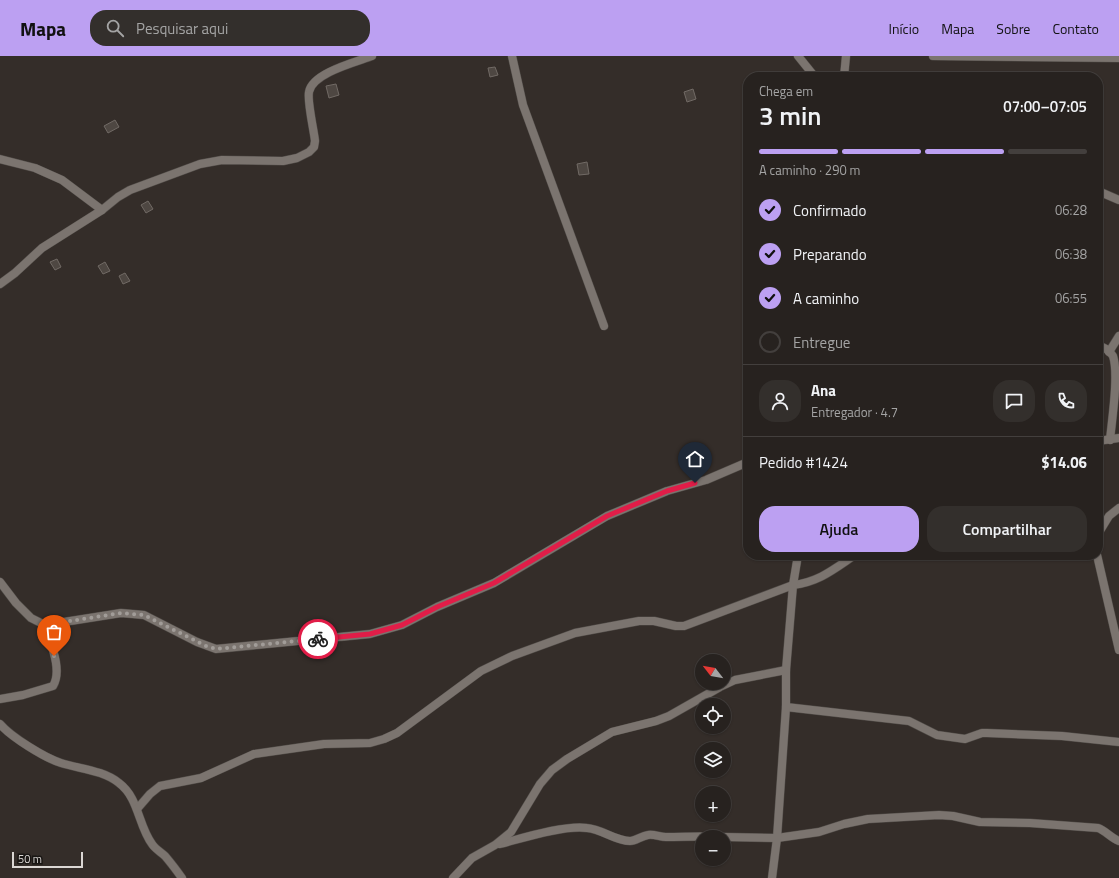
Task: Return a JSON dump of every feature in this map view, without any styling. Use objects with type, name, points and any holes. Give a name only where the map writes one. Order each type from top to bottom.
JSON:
[{"type":"street","points":[[0,284],[15,273],[42,248],[102,210],[118,197],[130,190],[200,164],[222,160],[283,161],[297,158],[309,152],[314,147],[315,141],[308,93],[311,85],[316,80],[338,68],[372,56]]},
{"type":"street","points":[[512,56],[523,105],[604,326]]},
{"type":"street","points":[[798,56],[811,72]]},
{"type":"street","points":[[844,72],[846,56]]},
{"type":"street","points":[[933,56],[1119,58]]},
{"type":"street","points":[[0,159],[35,168],[62,180],[102,210]]},
{"type":"street","points":[[1103,193],[1119,200]]},
{"type":"street","points":[[1109,352],[1119,336]]},
{"type":"street","points":[[1103,349],[1114,357],[1118,387],[1110,440]]},
{"type":"street","points":[[1103,441],[1119,438]]},
{"type":"street","points":[[0,582],[16,603],[31,618],[45,625],[121,613],[144,615],[201,644],[216,649],[370,634],[402,625],[437,607],[494,583],[614,513],[667,491],[706,480],[743,464]]},
{"type":"street","points":[[1103,526],[1109,516],[1119,508]]},
{"type":"street","points":[[772,878],[777,838],[786,707],[786,670],[793,585],[797,560]]},
{"type":"street","points":[[137,809],[150,794],[160,786],[202,778],[254,754],[324,744],[370,743],[384,739],[403,728],[481,671],[512,656],[575,633],[639,621],[654,621],[676,626],[684,626],[793,585],[817,580],[847,560]]},
{"type":"street","points":[[1098,560],[1119,650]]},
{"type":"street","points":[[0,699],[23,695],[54,686],[57,672],[45,625]]},
{"type":"street","points":[[453,878],[472,858],[495,845],[511,832],[540,784],[552,770],[606,735],[618,730],[656,721],[669,716],[720,686],[735,680],[786,670]]},
{"type":"street","points":[[786,707],[910,721],[937,736],[965,739],[987,733],[1062,736],[1119,742]]},
{"type":"street","points":[[0,724],[11,734],[50,759],[96,772],[118,782],[127,791],[137,809],[146,836],[164,855],[182,878]]},
{"type":"street","points":[[731,837],[777,838],[819,832],[868,819],[939,815],[953,816],[980,822],[1030,823],[1098,828],[1119,841]]},
{"type":"street","points":[[495,845],[556,831],[583,827],[594,829],[626,841],[633,841],[652,835],[664,837],[695,836]]},
{"type":"building","points":[[495,67],[498,75],[490,77],[488,68]]},
{"type":"building","points":[[336,84],[339,95],[329,98],[326,86]]},
{"type":"building","points":[[693,89],[696,99],[687,102],[684,92]]},
{"type":"building","points":[[115,120],[119,127],[108,133],[104,126]]},
{"type":"building","points":[[587,162],[589,174],[579,175],[577,164]]},
{"type":"building","points":[[148,201],[153,209],[146,213],[141,205]]},
{"type":"building","points":[[57,259],[61,267],[55,270],[50,262]]},
{"type":"building","points":[[105,262],[110,271],[103,274],[98,266]]},
{"type":"building","points":[[125,273],[130,281],[123,284],[119,276]]},
{"type":"way so far","points":[[54,656],[45,625],[121,613],[144,615],[197,642],[216,649],[318,639]]},
{"type":"route","points":[[318,639],[370,634],[402,625],[437,607],[494,583],[607,516],[667,491],[695,483]]}]
